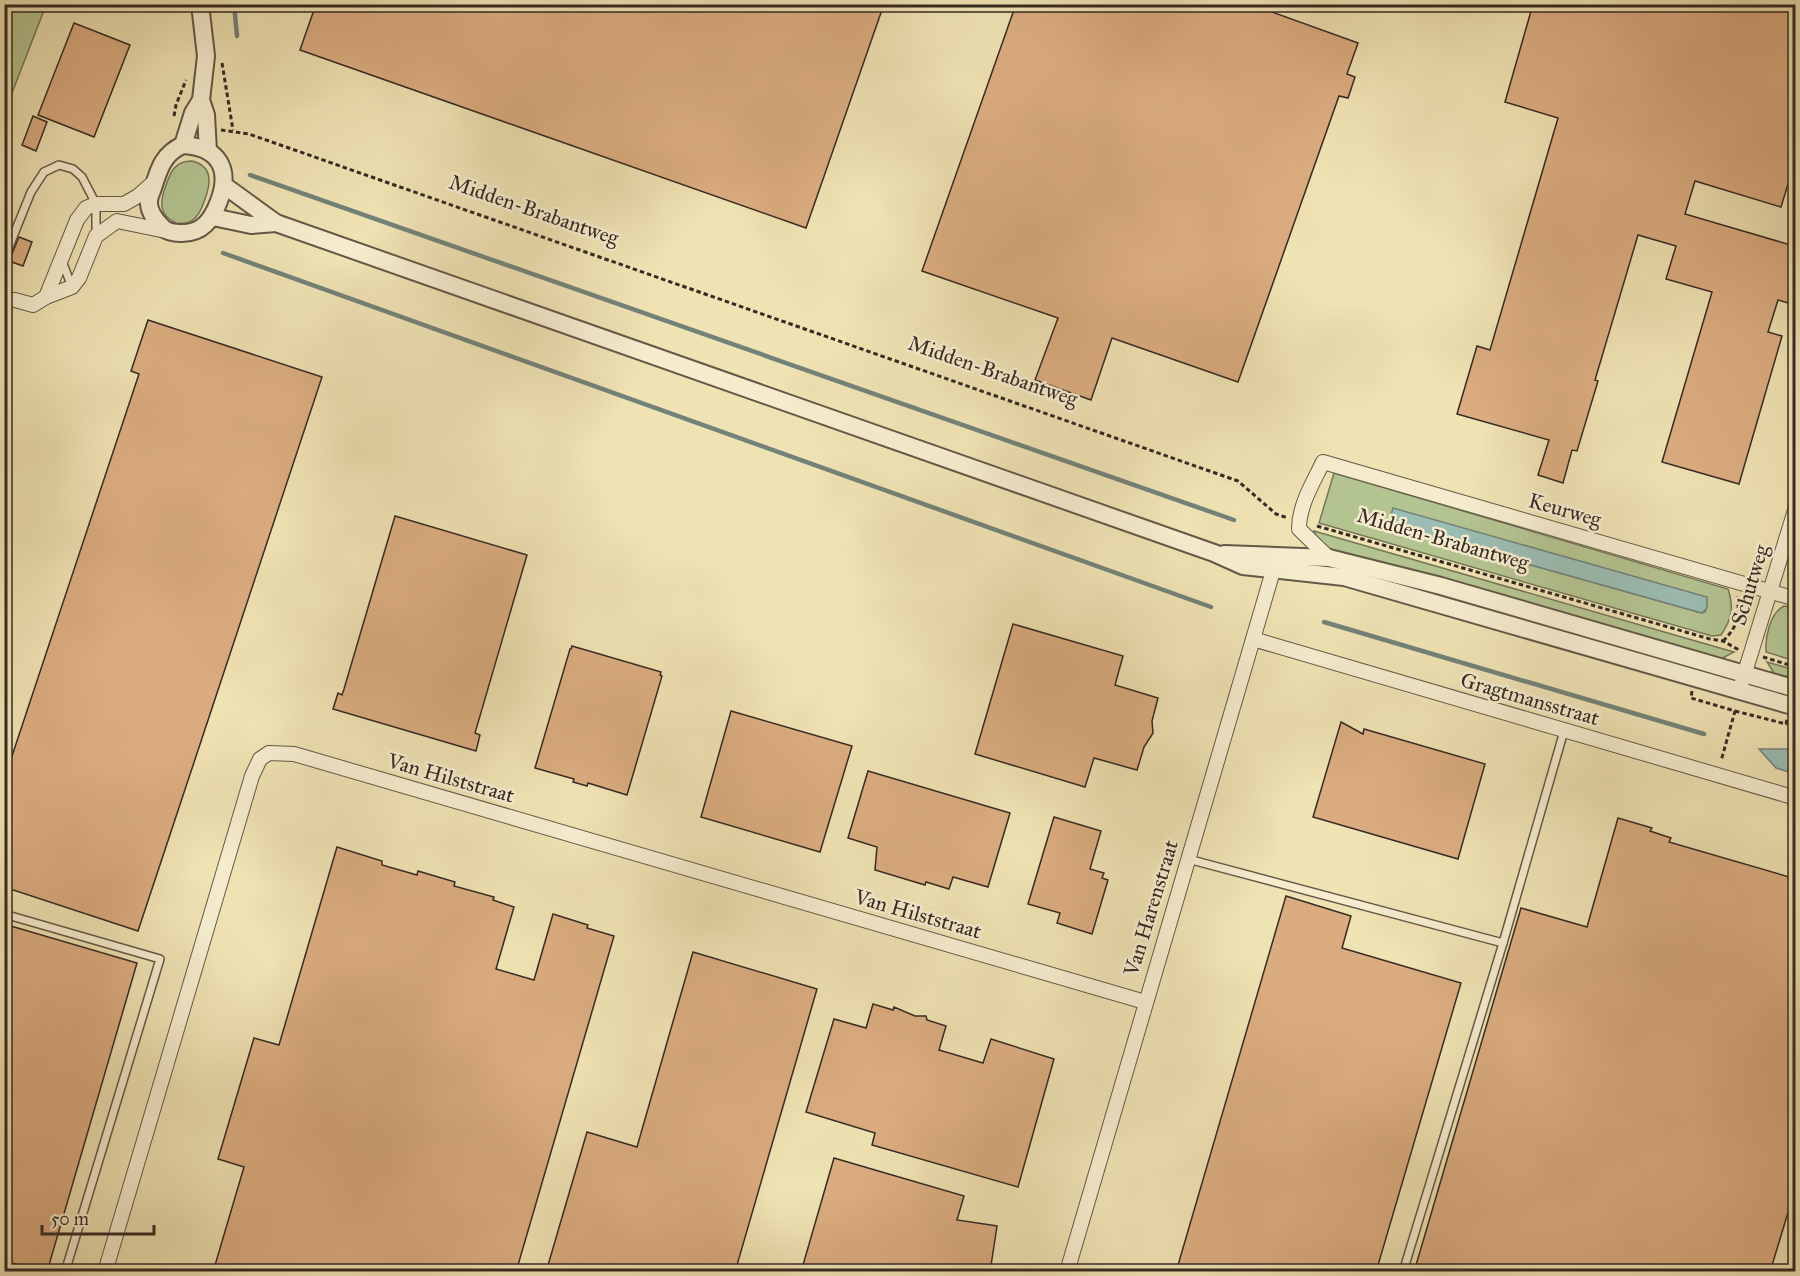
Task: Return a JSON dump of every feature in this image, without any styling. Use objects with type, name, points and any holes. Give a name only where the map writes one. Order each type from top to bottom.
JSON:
[{"type":"street","points":[[200,4],[206,56],[201,100],[206,115],[208,151]]},
{"type":"street","points":[[183,145],[181,124],[201,100]]},
{"type":"street","points":[[10,297],[33,305],[46,297],[72,287],[79,278],[96,236],[117,221],[166,231],[189,233],[203,227],[213,217],[225,186],[224,172],[217,159],[208,151],[195,146],[183,145],[163,159],[148,201],[154,220],[166,231]]},
{"type":"street","points":[[46,297],[76,220],[86,208],[96,204],[124,204],[138,196],[155,181]]},
{"type":"street","points":[[225,186],[276,223],[1214,553],[1344,577],[1694,678],[1796,689]]},
{"type":"street","points":[[213,217],[251,225],[276,223]]},
{"type":"street","name":"Keurweg","points":[[1299,521],[1308,492],[1323,462],[1796,599]]},
{"type":"street","name":"Schutweg","points":[[1742,682],[1796,507]]},
{"type":"street","points":[[1299,521],[1299,529],[1329,558]]},
{"type":"street","points":[[1274,563],[1329,558],[1441,586],[1742,682],[1796,707]]},
{"type":"street","name":"Van Harenstraat","points":[[1067,1272],[1274,563]]},
{"type":"street","name":"Gragtmansstraat","points":[[1253,639],[1796,798]]},
{"type":"street","name":"Van Hilststraat","points":[[105,1272],[252,776],[260,759],[269,753],[294,754],[1145,1002]]},
{"type":"lane","points":[[4,259],[31,192],[44,172],[59,165],[73,169],[82,177],[96,204],[96,236]]},
{"type":"lane","points":[[62,258],[72,287]]},
{"type":"lane","points":[[1403,1272],[1503,943],[1564,731]]},
{"type":"lane","points":[[1188,859],[1503,943]]},
{"type":"lane","points":[[4,914],[160,959],[65,1272]]},
{"type":"path","points":[[222,60],[233,130]]},
{"type":"path","points":[[181,124],[176,105],[188,76]]},
{"type":"path","name":"Midden-Brabantweg","points":[[206,128],[233,130],[271,141],[1238,481],[1276,514],[1687,633],[1723,641],[1732,648],[1796,667]]},
{"type":"path","points":[[1723,641],[1731,634],[1739,618],[1734,581]]},
{"type":"path","points":[[1694,678],[1691,698],[1735,711],[1716,775]]},
{"type":"green space","points":[[4,5],[46,5],[5,111]]},
{"type":"green space","points":[[186,161],[199,163],[207,171],[209,181],[207,193],[201,210],[192,221],[176,223],[163,212],[162,197],[174,168]]},
{"type":"green space","points":[[1334,473],[1728,589],[1731,613],[1728,624],[1721,635],[1712,636],[1319,523]],"holes":[[[1388,524],[1707,605],[1705,612],[1701,613]]]},
{"type":"green space","points":[[1314,531],[1734,652],[1721,659],[1352,556],[1320,546]]},
{"type":"green space","points":[[1784,606],[1795,608],[1795,649],[1792,660],[1766,652],[1769,626],[1775,614]]},
{"type":"green space","points":[[1767,662],[1795,670],[1795,686],[1777,678]]},
{"type":"water","points":[[1393,508],[1707,597],[1707,608],[1702,613],[1388,525]]},
{"type":"water","points":[[1759,749],[1795,751],[1795,774],[1776,768]]},
{"type":"building","points":[[316,4],[884,4],[806,228],[300,50]]},
{"type":"building","points":[[1016,4],[1250,4],[1358,43],[1347,74],[1355,77],[1348,98],[1339,96],[1238,382],[1112,338],[1091,400],[1035,380],[1058,318],[922,271]]},
{"type":"building","points":[[1533,4],[1796,4],[1796,158],[1781,207],[1695,181],[1685,214],[1794,246],[1791,256],[1796,257],[1796,299],[1788,303],[1778,300],[1768,332],[1782,336],[1739,484],[1662,462],[1712,292],[1666,279],[1676,246],[1638,235],[1595,380],[1598,381],[1577,451],[1572,450],[1563,483],[1538,475],[1549,440],[1457,414],[1477,346],[1490,350],[1558,118],[1505,102]]},
{"type":"building","points":[[74,23],[130,45],[94,137],[38,115]]},
{"type":"building","points":[[33,116],[47,122],[36,151],[22,145]]},
{"type":"building","points":[[19,237],[32,242],[23,266],[9,261]]},
{"type":"building","points":[[148,320],[322,377],[138,931],[4,887],[4,780],[139,374],[131,371]]},
{"type":"building","points":[[395,516],[527,555],[475,733],[480,735],[476,751],[333,709],[338,693],[342,695],[344,689]]},
{"type":"building","points":[[1013,624],[1123,656],[1115,685],[1158,698],[1152,721],[1153,733],[1144,747],[1137,770],[1094,758],[1085,787],[975,754]]},
{"type":"building","points":[[572,646],[661,672],[662,676],[627,795],[588,783],[587,786],[573,782],[574,779],[535,768]]},
{"type":"building","points":[[731,711],[852,746],[820,852],[701,817]]},
{"type":"building","points":[[1341,722],[1363,734],[1364,729],[1485,764],[1458,859],[1313,817]]},
{"type":"building","points":[[868,771],[1010,813],[988,887],[953,877],[949,889],[926,882],[925,885],[875,870],[877,847],[848,838]]},
{"type":"building","points":[[1054,817],[1101,831],[1090,869],[1104,873],[1102,878],[1108,880],[1092,934],[1057,923],[1060,913],[1028,904]]},
{"type":"building","points":[[1618,818],[1652,828],[1650,831],[1671,838],[1669,842],[1796,879],[1796,1186],[1770,1272],[1414,1272],[1521,908],[1587,927]]},
{"type":"building","points":[[337,847],[382,861],[382,865],[417,875],[418,871],[455,882],[454,886],[494,897],[493,900],[514,907],[496,969],[534,980],[553,914],[614,936],[516,1272],[213,1272],[244,1167],[218,1159],[254,1038],[279,1045]]},
{"type":"building","points":[[1286,896],[1351,916],[1342,948],[1461,983],[1376,1272],[1176,1272]]},
{"type":"building","points":[[4,924],[137,963],[47,1272],[4,1261]]},
{"type":"building","points":[[693,952],[817,989],[735,1272],[546,1272],[587,1132],[637,1147]]},
{"type":"building","points":[[873,1004],[893,1010],[894,1007],[915,1016],[926,1016],[927,1020],[946,1026],[939,1050],[983,1063],[991,1039],[1054,1059],[1018,1187],[872,1145],[875,1133],[806,1112],[834,1019],[866,1028]]},
{"type":"building","points":[[834,1158],[964,1196],[957,1220],[997,1226],[990,1272],[801,1272]]},
{"type":"waterway","points":[[234,4],[237,36]]},
{"type":"waterway","points":[[250,175],[1234,520]]},
{"type":"waterway","points":[[223,253],[1211,607]]},
{"type":"waterway","points":[[1324,622],[1704,734]]}]
